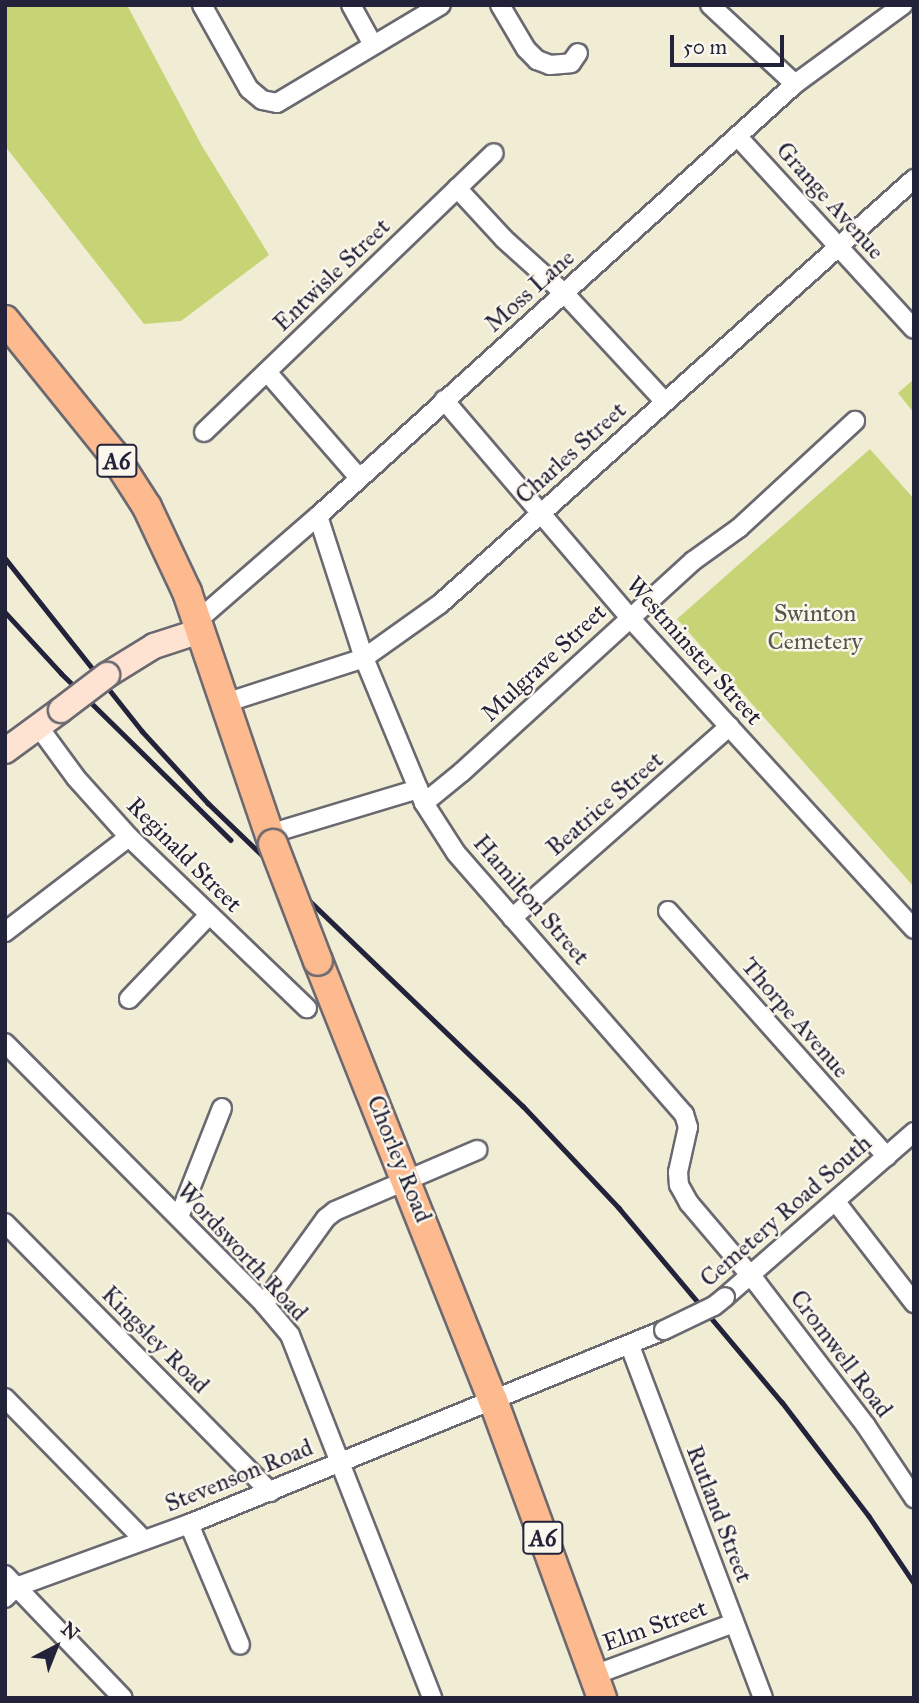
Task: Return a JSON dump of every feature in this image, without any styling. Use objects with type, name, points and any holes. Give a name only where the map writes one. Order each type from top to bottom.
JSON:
[{"type":"main road","name":"A6","points":[[5,320],[113,454],[147,507],[173,558],[198,626]]},
{"type":"main road","name":"Chorley Road","points":[[198,626],[271,839],[408,1179],[598,1686]]},
{"type":"street","points":[[202,5],[249,89],[262,100],[277,103],[372,43],[440,5]]},
{"type":"street","points":[[351,5],[372,43]]},
{"type":"street","points":[[500,5],[526,49],[537,60],[550,65],[576,63]]},
{"type":"street","points":[[710,5],[795,84]]},
{"type":"street","name":"Moss Lane","points":[[198,626],[795,84],[903,5]]},
{"type":"street","name":"Grange Avenue","points":[[738,138],[914,329]]},
{"type":"street","name":"Entwisle Street","points":[[204,432],[494,153]]},
{"type":"street","name":"Charles Street","points":[[225,703],[364,658],[440,604],[836,246],[914,180]]},
{"type":"street","points":[[457,188],[504,239],[565,294],[665,402]]},
{"type":"street","points":[[267,372],[359,478]]},
{"type":"street","name":"Westminster Street","points":[[444,400],[630,618],[914,929]]},
{"type":"street","name":"Mulgrave Street","points":[[271,839],[421,796],[492,745],[693,561],[739,528],[845,423]]},
{"type":"street","name":"Hamilton Street","points":[[318,516],[364,658],[421,796],[456,853],[684,1114],[688,1127],[678,1172],[679,1185],[689,1203],[751,1276]]},
{"type":"street","points":[[5,751],[107,675],[154,646],[198,626]]},
{"type":"street","name":"Reginald Street","points":[[37,726],[76,778],[129,837],[307,1008]]},
{"type":"street","name":"Beatrice Street","points":[[512,918],[730,726]]},
{"type":"street","points":[[5,932],[129,837]]},
{"type":"street","name":"Thorpe Avenue","points":[[668,911],[887,1157]]},
{"type":"street","points":[[130,999],[209,915]]},
{"type":"street","name":"Wordsworth Road","points":[[5,1043],[264,1304],[289,1335],[342,1462],[432,1698]]},
{"type":"street","points":[[179,1217],[222,1108]]},
{"type":"street","name":"Cemetery Road South","points":[[493,1400],[630,1346],[715,1306],[914,1132]]},
{"type":"street","points":[[264,1304],[326,1218],[477,1150]]},
{"type":"street","points":[[836,1202],[914,1303]]},
{"type":"street","name":"Kingsley Road","points":[[5,1223],[270,1492]]},
{"type":"street","name":"Cromwell Road","points":[[751,1276],[866,1426],[914,1498]]},
{"type":"street","name":"Rutland Street","points":[[630,1346],[763,1698]]},
{"type":"street","points":[[5,1398],[144,1540]]},
{"type":"street","name":"Stevenson Road","points":[[9,1587],[190,1524],[493,1400]]},
{"type":"street","points":[[190,1524],[240,1645]]},
{"type":"street","points":[[9,1587],[123,1698]]},
{"type":"street","name":"Elm Street","points":[[598,1686],[734,1623]]},
{"type":"green space","points":[[5,5],[127,5],[202,146],[269,255],[181,321],[144,324],[5,146]]},
{"type":"green space","points":[[914,379],[914,413],[898,393]]},
{"type":"green space","name":"Swinton Cemetery","points":[[870,449],[914,499],[914,887],[677,619]]},
{"type":"railway","points":[[5,558],[142,731],[208,803],[523,1106],[619,1208],[782,1402],[869,1516],[914,1583]]},
{"type":"railway","points":[[5,612],[61,673],[231,840]]}]
